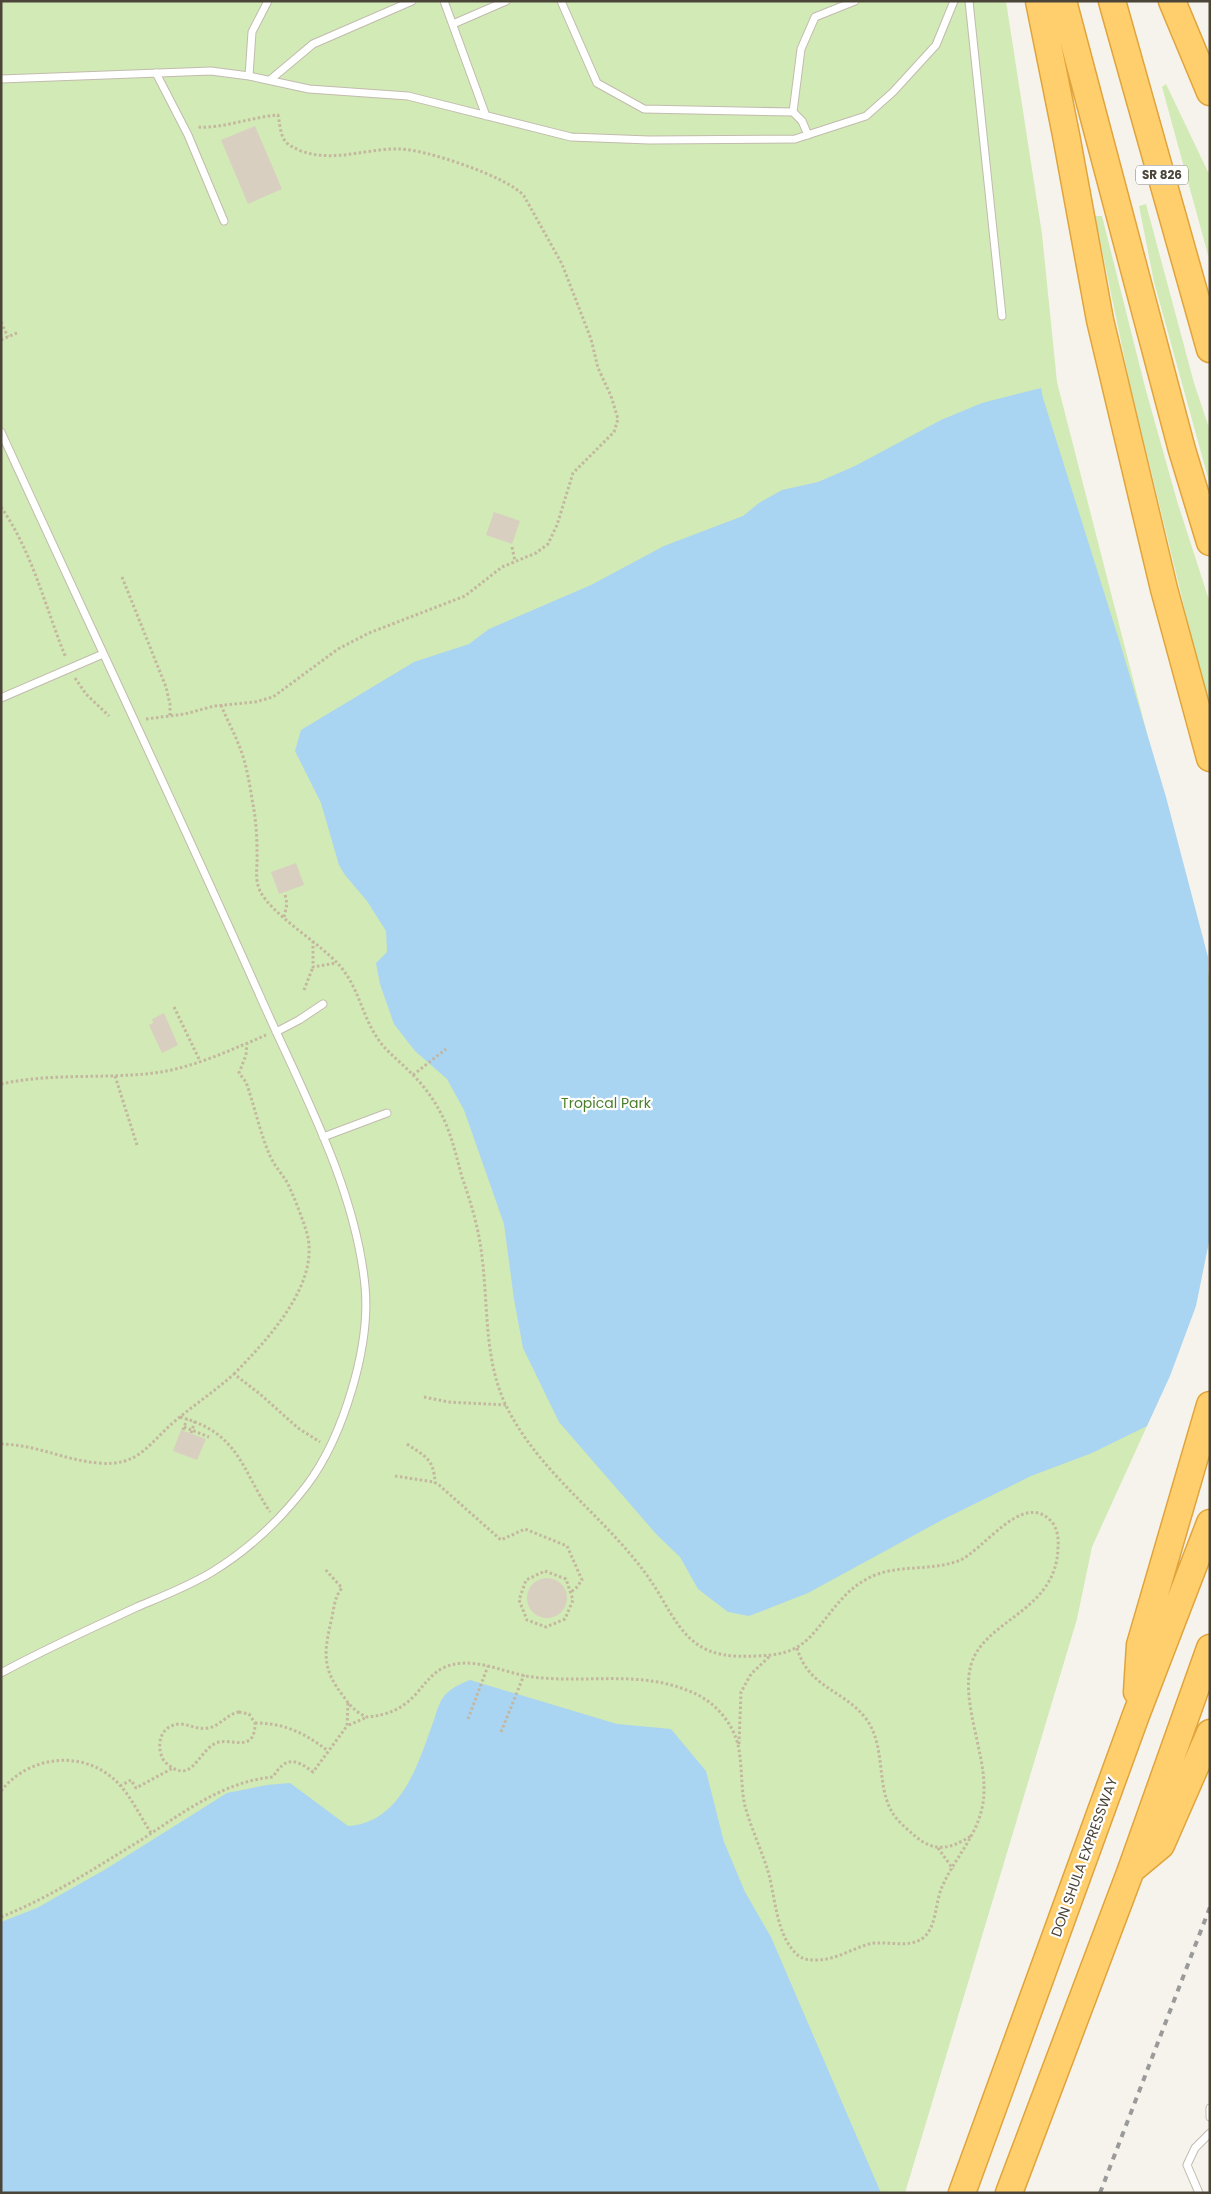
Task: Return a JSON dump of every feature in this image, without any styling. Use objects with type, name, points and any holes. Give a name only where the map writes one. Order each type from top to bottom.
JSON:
[{"type":"highway","points":[[1039,1],[1104,339],[1164,589],[1210,758]]},
{"type":"highway","points":[[1062,1],[1182,450],[1210,542]]},
{"type":"highway","name":"SR 826","points":[[1112,1],[1210,349]]},
{"type":"highway","points":[[1172,1],[1210,92]]},
{"type":"highway","points":[[1136,1716],[1140,1645],[1210,1405]]},
{"type":"highway","name":"DON SHULA EXPRESSWAY","points":[[962,2193],[1136,1716],[1210,1523]]},
{"type":"highway","points":[[1009,2193],[1131,1870],[1210,1648]]},
{"type":"highway","points":[[1131,1870],[1161,1845],[1210,1733]]},
{"type":"lane","points":[[249,76],[252,32],[268,1]]},
{"type":"lane","points":[[270,80],[313,44],[412,1]]},
{"type":"lane","points":[[444,1],[486,116]]},
{"type":"lane","points":[[453,24],[506,1]]},
{"type":"lane","points":[[561,1],[597,83],[644,109],[793,112],[802,122],[808,135]]},
{"type":"lane","points":[[793,112],[801,50],[815,17],[855,1]]},
{"type":"lane","points":[[1,79],[211,71],[249,76],[309,89],[408,96],[571,137],[649,140],[795,139],[866,116],[893,92],[936,45],[954,1]]},
{"type":"lane","points":[[969,1],[1002,316]]},
{"type":"lane","points":[[156,73],[184,127],[224,221]]},
{"type":"lane","points":[[1,432],[323,1137],[339,1177],[356,1235],[365,1281],[366,1311],[362,1344],[349,1396],[334,1438],[320,1467],[282,1514],[253,1542],[223,1565],[185,1586],[75,1636],[1,1673]]},
{"type":"lane","points":[[1,698],[102,654]]},
{"type":"lane","points":[[276,1032],[323,1004]]},
{"type":"lane","points":[[323,1137],[388,1112]]},
{"type":"lane","points":[[1210,2108],[1210,2117]]},
{"type":"lane","points":[[1199,2193],[1187,2165],[1195,2148],[1210,2133]]},
{"type":"path","points":[[144,720],[220,706],[255,702],[273,696],[287,688],[338,649],[369,633],[465,596],[502,567],[536,553],[548,544],[557,525],[573,473],[614,432],[618,419],[611,396],[598,368],[591,339],[562,264],[524,196],[509,183],[420,151],[397,149],[335,157],[304,152],[292,147],[286,141],[281,131],[278,115],[256,117],[210,128],[184,127]]},
{"type":"path","points":[[1,322],[8,337]]},
{"type":"path","points":[[1,340],[19,332]]},
{"type":"path","points":[[1,508],[15,527],[29,556],[66,658]]},
{"type":"path","points":[[512,547],[515,561]]},
{"type":"path","points":[[122,577],[166,687],[170,704],[170,716]]},
{"type":"path","points":[[74,678],[86,694],[109,716]]},
{"type":"path","points":[[220,706],[239,744],[246,766],[255,817],[257,883],[266,900],[337,963],[355,988],[380,1043],[413,1075],[432,1097],[445,1121],[475,1218],[481,1246],[485,1281],[489,1350],[497,1385],[506,1405],[522,1433],[546,1465],[620,1540],[640,1564],[674,1621],[687,1636],[704,1649],[724,1656],[770,1656],[783,1654],[797,1648],[847,1593],[871,1576],[894,1570],[959,1560],[972,1552],[1008,1522],[1020,1516],[1035,1514],[1051,1520],[1056,1529],[1059,1545],[1055,1563],[1046,1586],[1030,1605],[984,1644],[971,1665],[971,1700],[984,1790],[983,1802],[972,1836],[939,1894],[931,1925],[922,1938],[909,1942],[872,1943],[827,1959],[803,1958],[792,1948],[784,1930],[768,1873],[746,1810],[740,1775],[741,1692],[751,1674],[770,1656]]},
{"type":"path","points":[[284,917],[287,904],[285,894]]},
{"type":"path","points":[[304,990],[313,966],[313,940]]},
{"type":"path","points":[[313,966],[337,963]]},
{"type":"path","points":[[174,1007],[200,1061]]},
{"type":"path","points":[[1,1084],[50,1077],[115,1076],[161,1072],[200,1061],[276,1032]]},
{"type":"path","points":[[1,1444],[26,1445],[90,1462],[114,1464],[130,1460],[145,1452],[180,1417],[205,1400],[234,1374],[268,1337],[296,1296],[307,1271],[307,1232],[288,1184],[271,1158],[246,1082],[239,1074],[246,1055],[247,1043]]},
{"type":"path","points":[[413,1075],[446,1049]]},
{"type":"path","points":[[115,1076],[137,1145]]},
{"type":"path","points":[[234,1374],[298,1428],[321,1443]]},
{"type":"path","points":[[424,1397],[448,1402],[506,1405]]},
{"type":"path","points":[[180,1417],[195,1421],[213,1430],[236,1452],[270,1512]]},
{"type":"path","points":[[187,1419],[184,1429],[209,1437]]},
{"type":"path","points":[[192,1431],[195,1421]]},
{"type":"path","points":[[408,1444],[430,1460],[434,1467],[436,1483]]},
{"type":"path","points":[[395,1476],[436,1483],[445,1488],[501,1540],[524,1529],[567,1546],[582,1580],[571,1592]]},
{"type":"path","points":[[324,1568],[342,1588],[336,1597],[328,1632],[326,1666],[335,1686],[348,1703],[367,1717]]},
{"type":"path","points":[[545,1571],[566,1579],[571,1592],[574,1600],[565,1619],[546,1627],[527,1620],[519,1600],[526,1580],[545,1571]]},
{"type":"path","points":[[797,1648],[801,1661],[809,1673],[851,1704],[869,1724],[878,1745],[886,1797],[893,1814],[917,1838],[938,1848],[953,1869]]},
{"type":"path","points":[[1,1917],[61,1889],[197,1805],[234,1786],[247,1781],[273,1777],[286,1762],[298,1762],[313,1772],[347,1726],[367,1717],[381,1716],[399,1709],[412,1699],[431,1676],[445,1667],[464,1663],[488,1666],[524,1675],[556,1678],[622,1677],[654,1681],[684,1688],[698,1695],[717,1709],[726,1720],[739,1744]]},
{"type":"path","points":[[468,1719],[488,1666]]},
{"type":"path","points":[[501,1732],[524,1675]]},
{"type":"path","points":[[347,1726],[348,1703]]},
{"type":"path","points":[[239,1712],[249,1714],[255,1722],[253,1734],[247,1741],[238,1744],[219,1742],[208,1750],[198,1764],[192,1768],[183,1770],[173,1768],[164,1761],[159,1748],[161,1736],[168,1728],[180,1724],[199,1729],[209,1728],[229,1715],[239,1712]]},
{"type":"path","points":[[255,1722],[272,1723],[299,1731],[328,1751]]},
{"type":"path","points":[[1,1791],[15,1777],[47,1762],[62,1760],[96,1767],[108,1774],[120,1786],[151,1833]]},
{"type":"path","points":[[120,1786],[132,1780],[136,1788],[173,1768]]},
{"type":"path","points":[[938,1848],[958,1844],[972,1836]]},
{"type":"green space","name":"Tropical Park","points":[[1,1],[1006,1],[1042,234],[1057,382],[1210,980],[1210,1227],[1147,1426],[1092,1547],[1077,1619],[905,2193],[1,2193]]},
{"type":"green space","points":[[1166,84],[1210,176],[1210,262],[1162,87]]},
{"type":"green space","points":[[1146,204],[1194,383],[1210,431],[1210,485],[1154,282],[1139,206]]},
{"type":"green space","points":[[1095,216],[1102,216],[1145,387],[1177,501],[1210,603],[1210,713],[1129,380]]},
{"type":"water","points":[[1041,388],[1166,797],[1208,957],[1210,1237],[1196,1306],[1170,1376],[1147,1426],[1092,1453],[1031,1476],[942,1520],[808,1593],[749,1616],[728,1612],[698,1589],[680,1557],[657,1535],[559,1422],[523,1348],[504,1224],[464,1110],[447,1079],[415,1051],[394,1024],[380,984],[376,963],[387,952],[386,931],[367,901],[339,865],[321,803],[295,751],[301,730],[414,662],[469,644],[489,629],[591,585],[664,546],[743,516],[759,503],[782,490],[818,482],[855,466],[941,420],[982,403]]},
{"type":"water","points":[[470,1680],[617,1724],[671,1729],[706,1771],[724,1842],[745,1892],[771,1937],[881,2193],[1,2193],[1,1922],[37,1908],[106,1869],[227,1793],[267,1785],[290,1783],[348,1826],[366,1823],[381,1815],[403,1791],[419,1760],[442,1699],[458,1685]]},
{"type":"building","points":[[255,126],[282,189],[248,204],[221,140]]},
{"type":"building","points":[[494,512],[520,521],[512,544],[486,535]]},
{"type":"building","points":[[296,863],[304,885],[279,894],[271,872]]},
{"type":"building","points":[[164,1013],[178,1045],[162,1053],[149,1025],[153,1023],[152,1019]]},
{"type":"building","points":[[181,1430],[206,1439],[197,1460],[173,1451]]},
{"type":"building","points":[[551,1578],[558,1581],[564,1587],[567,1598],[566,1606],[558,1615],[551,1618],[543,1618],[536,1615],[528,1606],[527,1594],[530,1587],[539,1579]]},
{"type":"railway","points":[[1100,2193],[1210,1907]]}]
